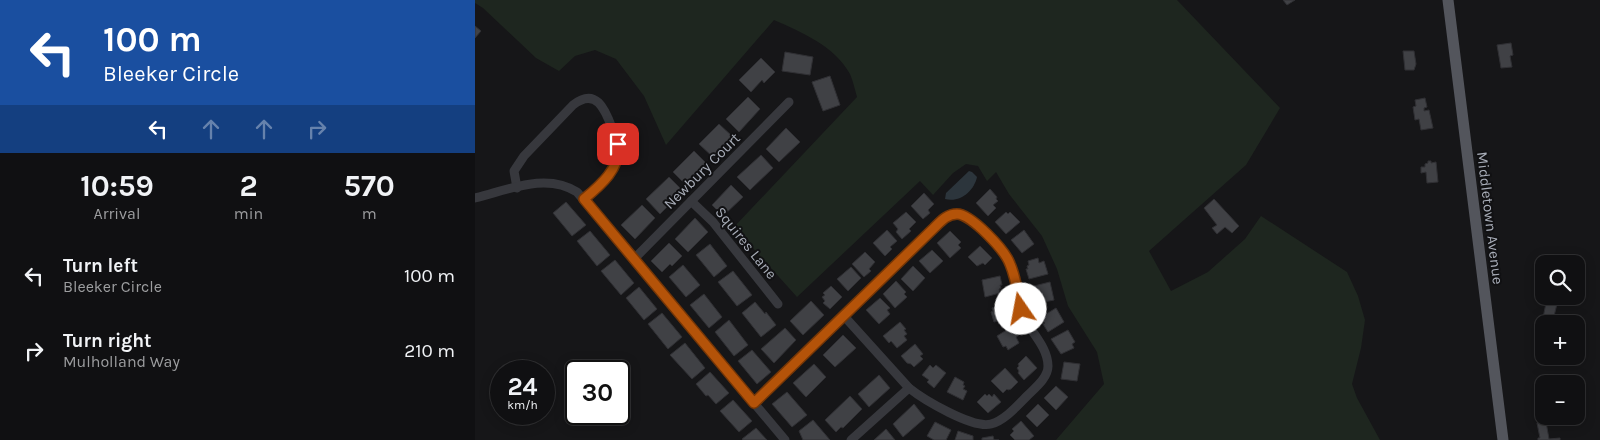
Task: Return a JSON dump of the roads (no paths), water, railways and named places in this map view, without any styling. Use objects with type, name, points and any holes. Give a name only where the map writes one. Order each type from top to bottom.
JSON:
[{"type":"main road","name":"Middletown Avenue","points":[[1448,0],[1503,440]]},
{"type":"street","points":[[517,188],[514,172],[524,156],[573,105],[583,99],[593,99],[604,107],[616,138],[619,152],[613,169],[584,199]]},
{"type":"street","name":"Newbury Court","points":[[634,258],[789,102]]},
{"type":"street","points":[[475,198],[533,184],[553,182],[569,187],[584,199],[785,440]]},
{"type":"street","name":"Squires Lane","points":[[691,201],[713,222],[778,304]]},
{"type":"street","points":[[754,403],[934,228],[949,216],[959,214],[968,217],[1003,251],[1010,263],[1024,317],[1046,357],[1048,371],[1043,380],[1006,415],[997,422],[985,425],[967,420],[933,404],[909,388],[844,316]]},
{"type":"street","points":[[851,440],[909,388]]}]
